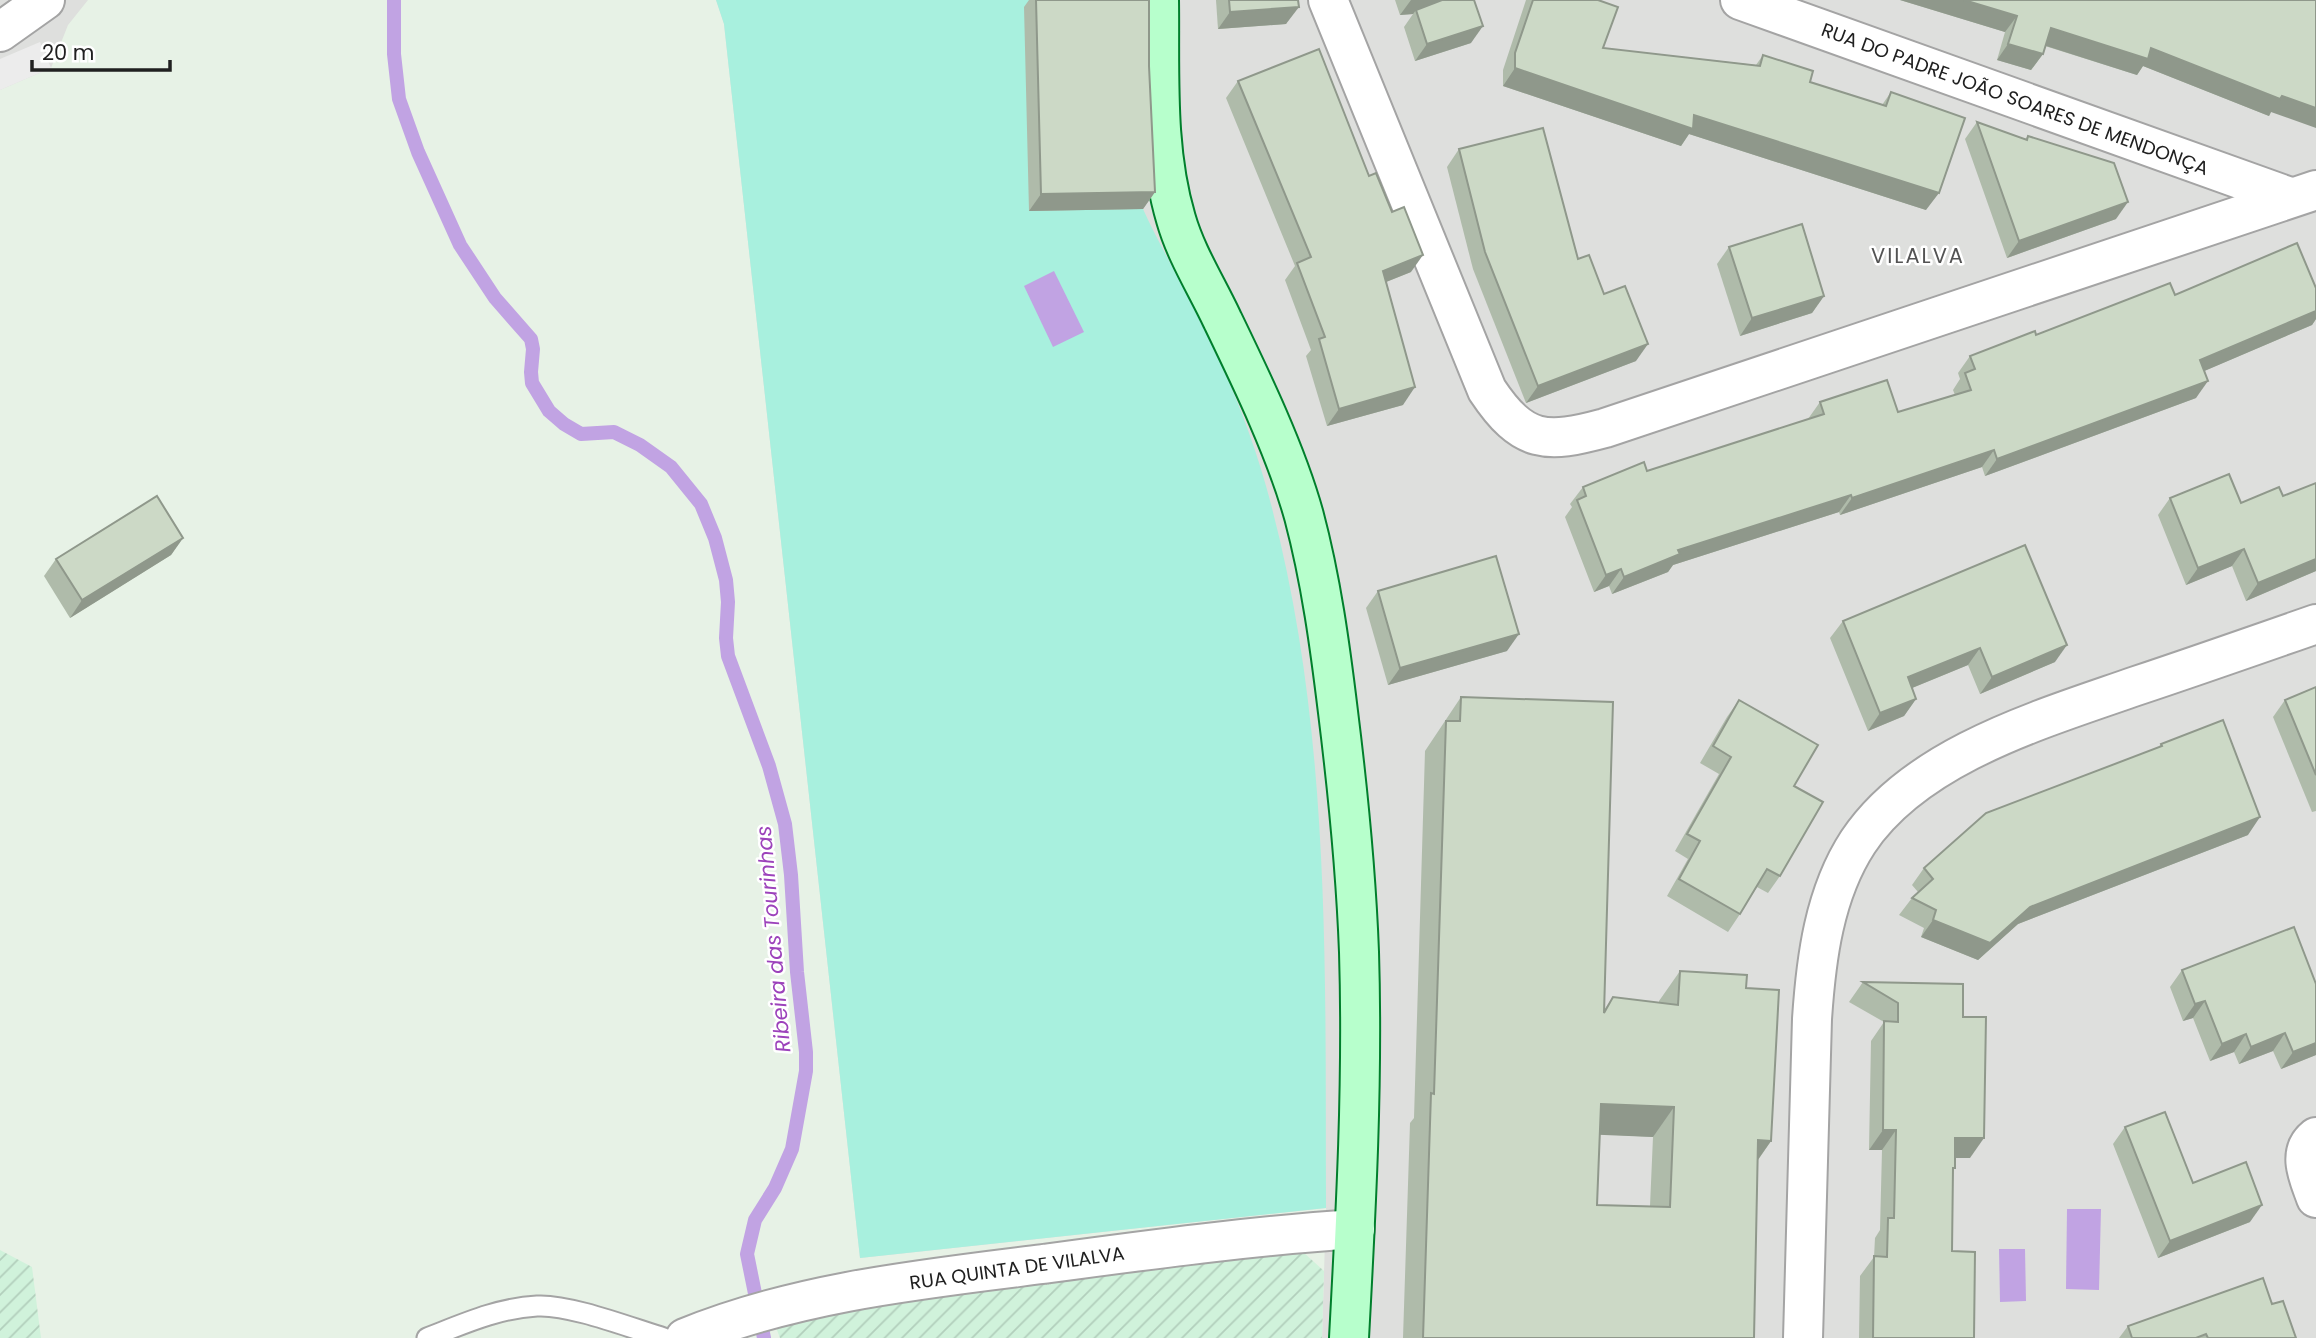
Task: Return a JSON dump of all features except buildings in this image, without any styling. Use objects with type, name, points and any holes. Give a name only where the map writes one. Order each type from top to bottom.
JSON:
[{"type":"street","points":[[0,32],[45,0]]},
{"type":"street","points":[[1159,0],[1162,146],[1177,223],[1194,264],[1222,317],[1288,470],[1303,513],[1326,620],[1345,762],[1356,886],[1360,1043],[1349,1338]]},
{"type":"street","points":[[1328,0],[1487,390],[1501,411],[1524,431],[1547,438],[1605,428],[2303,194]]},
{"type":"street","name":"RUA DO PADRE JOÃO SOARES DE MENDONÇA","points":[[1740,0],[2303,194]]},
{"type":"street","points":[[1803,1338],[1815,968],[1825,922],[1840,878],[1858,842],[1887,809],[1918,782],[1952,758],[1998,736],[2316,624]]},
{"type":"street","points":[[2316,1137],[2306,1148],[2305,1155],[2306,1172],[2316,1198]]},
{"type":"street","name":"RUA QUINTA DE VILALVA","points":[[685,1338],[727,1321],[871,1289],[1209,1241],[1355,1229]]},
{"type":"lane","points":[[427,1338],[493,1313],[539,1306],[575,1311],[664,1338]]},
{"type":"shaded area","points":[[0,0],[88,0],[68,25],[51,68],[0,90]]},
{"type":"shaded area","points":[[716,0],[2316,0],[2316,1338],[1322,1338],[1326,1208],[860,1258],[724,24]]},
{"type":"shaded area","points":[[716,0],[1053,0],[1131,183],[1204,327],[1235,396],[1266,486],[1287,575],[1303,664],[1314,754],[1320,844],[1324,935],[1326,1208],[860,1258],[724,24]]},
{"type":"shaded area","points":[[40,42],[51,68],[0,90],[0,59]]},
{"type":"shaded area","points":[[1054,271],[1084,332],[1053,347],[1024,286]]},
{"type":"shaded area","points":[[2067,1209],[2101,1209],[2099,1290],[2066,1289]]},
{"type":"shaded area","points":[[1999,1249],[2025,1249],[2026,1301],[2000,1302]]},
{"type":"green space","points":[[1292,1242],[1324,1271],[1322,1338],[780,1338],[771,1314]]},
{"type":"green space","points":[[0,1250],[32,1267],[41,1338],[0,1338]]},
{"type":"waterway","name":"Ribeira das Tourinhas","points":[[394,0],[394,54],[399,99],[418,152],[460,245],[495,298],[531,339],[532,383],[549,411],[564,424],[581,434],[614,432],[640,445],[671,467],[701,504],[715,538],[726,580],[728,656],[769,766],[785,824],[806,1052],[806,1071],[792,1149],[775,1188],[755,1220],[747,1254],[764,1338]]},
{"type":"district","name":"VILALVA","points":[[1918,255]]}]
